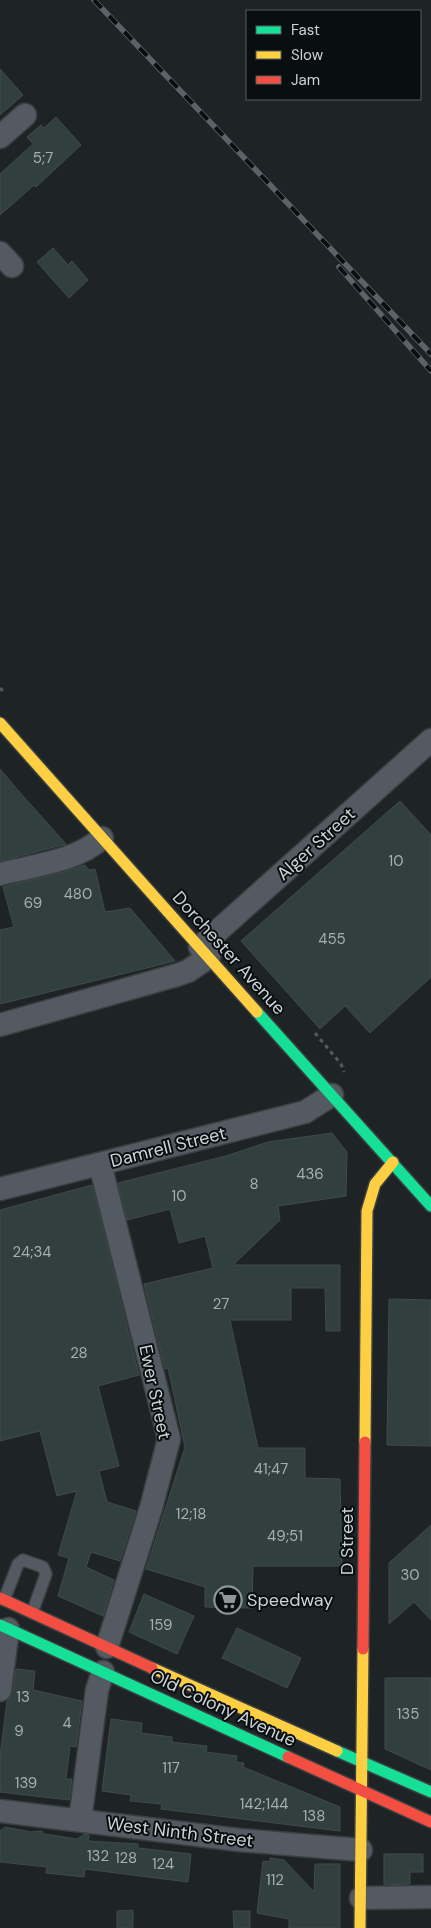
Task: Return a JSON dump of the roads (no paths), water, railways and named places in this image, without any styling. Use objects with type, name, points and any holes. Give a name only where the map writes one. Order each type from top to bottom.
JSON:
[{"type":"main road","name":"Dorchester Avenue","points":[[0,723],[204,952],[340,1088],[392,1162],[431,1206]]},
{"type":"main road","name":"D Street","points":[[360,1928],[367,1211],[375,1184],[392,1162]]},
{"type":"main road","name":"Old Colony Avenue","points":[[2,1599],[286,1729],[362,1760],[431,1792]]},
{"type":"main road","name":"Old Colony Avenue","points":[[4,1627],[431,1822]]},
{"type":"street","points":[[0,137],[25,115]]},
{"type":"street","name":"Alger Street","points":[[0,1025],[184,973],[204,952],[431,740]]},
{"type":"street","points":[[0,874],[70,857],[87,849],[102,838]]},
{"type":"street","name":"Damrell Street","points":[[0,1189],[305,1112],[340,1088]]},
{"type":"street","name":"Ewer Street","points":[[100,1164],[169,1439],[151,1508],[107,1647]]},
{"type":"street","points":[[0,1690],[4,1627]]},
{"type":"street","points":[[80,1820],[97,1690],[103,1672]]},
{"type":"street","name":"West Ninth Street","points":[[0,1811],[239,1840],[361,1850]]},
{"type":"street","points":[[361,1898],[431,1898]]},
{"type":"lane","points":[[2,1599],[18,1564],[23,1560],[43,1567],[46,1574],[32,1613]]},
{"type":"railway","points":[[94,0],[431,354]]},
{"type":"railway","points":[[339,267],[431,371]]},
{"type":"place","name":"Speedway","points":[[228,1600]]}]
